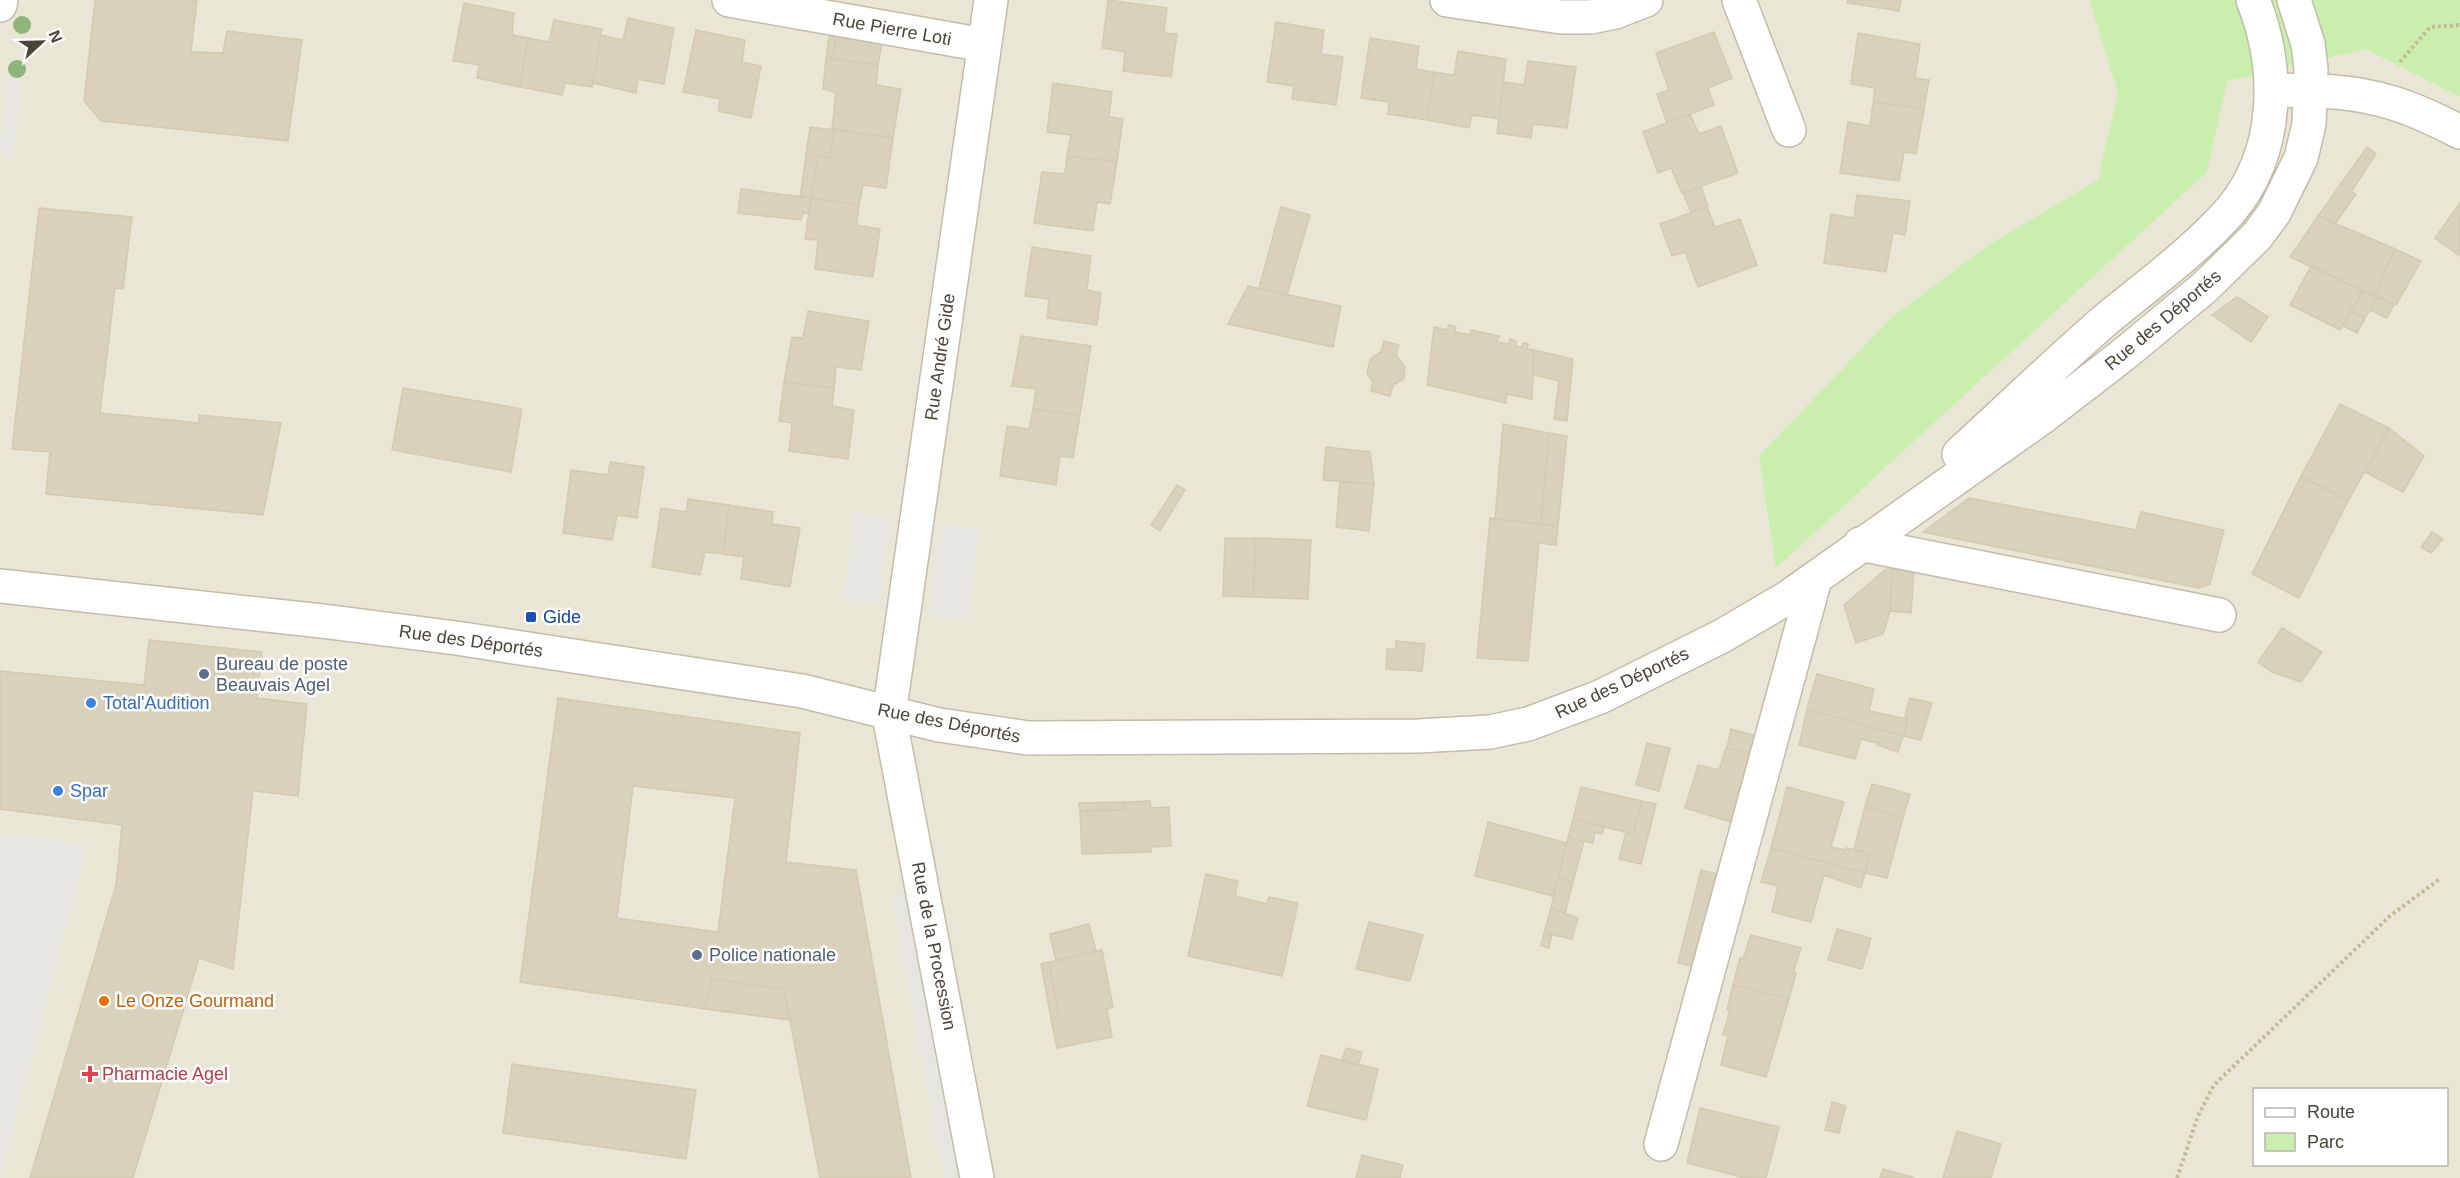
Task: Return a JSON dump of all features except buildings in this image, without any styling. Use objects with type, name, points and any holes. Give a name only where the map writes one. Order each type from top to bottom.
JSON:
[{"type":"street","points":[[0,5],[1,0]]},
{"type":"street","name":"Rue Pierre Loti","points":[[729,0],[984,45]]},
{"type":"street","name":"Rue André Gide","points":[[889,715],[991,0]]},
{"type":"street","points":[[1447,0],[1561,17],[1591,17],[1615,12],[1646,0]]},
{"type":"street","points":[[1739,0],[1789,130]]},
{"type":"street","name":"Rue des Déportés","points":[[1860,544],[2099,326],[2209,233],[2231,209],[2260,156],[2271,111],[2272,90],[2268,46],[2253,0]]},
{"type":"street","name":"Rue des Déportés","points":[[0,586],[456,638],[802,691],[889,715],[999,736],[1028,738],[1418,736],[1491,732],[1528,724],[1600,697],[1722,636],[1815,579],[1860,544],[2076,392],[2205,287],[2233,261],[2257,236],[2274,213],[2301,158],[2309,124],[2312,91],[2308,44],[2294,0]]},
{"type":"street","points":[[2272,90],[2312,91],[2371,97],[2430,117],[2460,132]]},
{"type":"street","points":[[1860,544],[2219,615]]},
{"type":"street","points":[[1661,1144],[1815,579]]},
{"type":"street","name":"Rue de la Procession","points":[[889,715],[977,1178]]},
{"type":"path","points":[[2371,97],[2430,27],[2460,25]]},
{"type":"path","points":[[2178,1178],[2198,1116],[2214,1086],[2390,916],[2441,878]]},
{"type":"shaded area","points":[[0,0],[2460,0],[2460,1178],[0,1178]]},
{"type":"shaded area","points":[[9,76],[23,78],[12,163],[5,157],[0,146]]},
{"type":"shaded area","points":[[854,512],[890,517],[879,604],[844,599]]},
{"type":"shaded area","points":[[939,525],[979,529],[968,620],[929,616]]},
{"type":"shaded area","points":[[0,834],[88,844],[0,1177]]},
{"type":"shaded area","points":[[908,894],[960,1178],[944,1178],[892,896]]},
{"type":"green space","points":[[2089,0],[2460,0],[2460,97],[2366,49],[2227,81],[2207,172],[1776,568],[1759,456],[1891,318],[1990,244],[2098,180],[2118,92]]},
{"type":"place","name":"Gide","points":[[531,617]]},
{"type":"place","name":"Bureau de poste Beauvais Agel","points":[[204,674]]},
{"type":"place","name":"Total'Audition","points":[[91,703]]},
{"type":"place","name":"Spar","points":[[58,791]]},
{"type":"place","name":"Police nationale","points":[[697,955]]},
{"type":"place","name":"Le Onze Gourmand","points":[[104,1001]]},
{"type":"place","name":"Pharmacie Agel","points":[[90,1074]]}]
